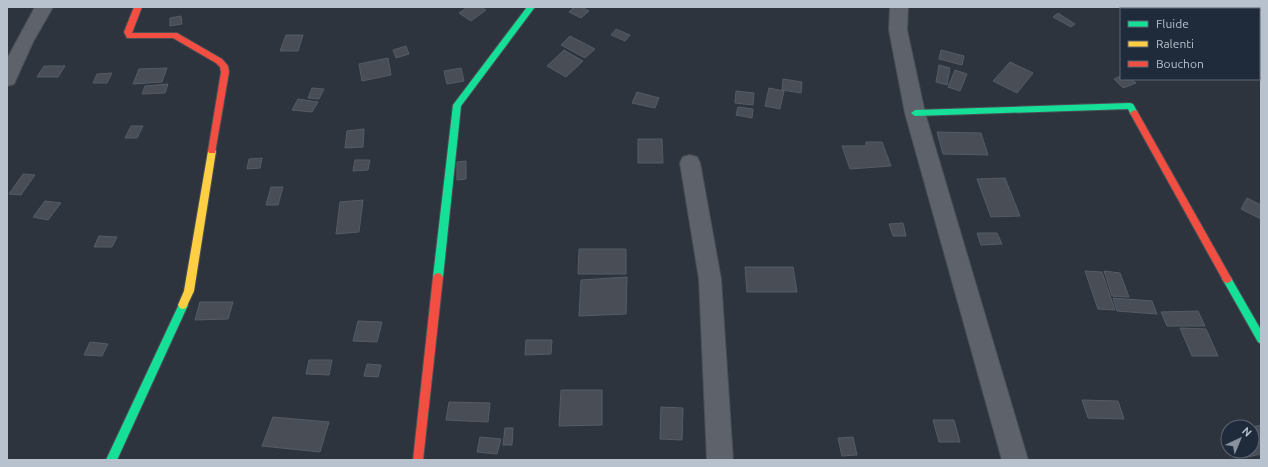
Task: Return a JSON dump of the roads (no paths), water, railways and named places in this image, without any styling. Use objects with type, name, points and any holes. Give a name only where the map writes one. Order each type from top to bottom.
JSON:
[{"type":"street","points":[[7,79],[24,42],[44,7]]},
{"type":"street","points":[[111,460],[190,291],[225,72],[224,66],[219,61],[174,35],[130,36],[128,32],[138,7]]},
{"type":"street","points":[[418,460],[457,105],[531,7]]},
{"type":"street","points":[[899,7],[898,30],[915,113],[1015,460]]},
{"type":"street","points":[[915,113],[1130,106],[1261,339]]},
{"type":"street","points":[[690,163],[710,279],[720,460]]}]
